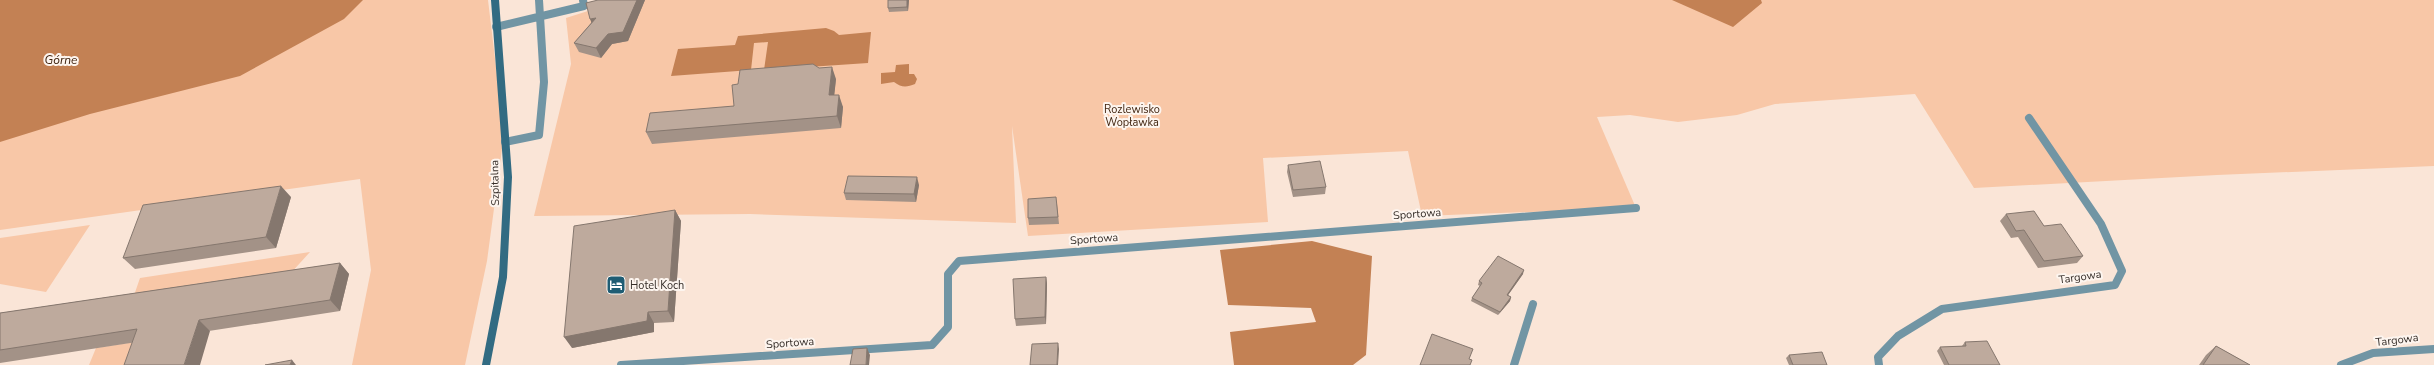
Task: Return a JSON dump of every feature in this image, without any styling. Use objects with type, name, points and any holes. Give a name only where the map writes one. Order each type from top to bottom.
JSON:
[{"type":"street","name":"Szpitalna","points":[[486,365],[503,277],[508,177],[495,0]]},
{"type":"street","points":[[505,142],[539,135],[544,82],[539,0]]},
{"type":"street","points":[[496,27],[584,6],[583,0]]},
{"type":"street","name":"Targowa","points":[[1879,365],[1878,357],[1898,336],[1942,309],[2115,285],[2122,271],[2101,224],[2029,118]]},
{"type":"street","name":"Sportowa","points":[[621,365],[932,345],[948,328],[948,274],[960,261],[1636,208]]},
{"type":"street","points":[[1514,365],[1533,304]]},
{"type":"street","name":"Targowa","points":[[2341,365],[2351,358],[2407,349],[2434,349]]},
{"type":"green space","points":[[0,0],[488,0],[504,134],[487,261],[465,365],[352,365],[371,270],[360,179],[0,230]]},
{"type":"green space","name":"Rozlewisko Wopławka","points":[[616,0],[2434,0],[2434,166],[2217,175],[1974,188],[1915,94],[1775,104],[1737,115],[1678,122],[1630,115],[1597,117],[1636,208],[1422,216],[1408,151],[1263,158],[1268,222],[1028,236],[1012,126],[1016,223],[750,214],[534,216],[571,64],[566,18],[616,2]]},
{"type":"green space","points":[[90,225],[46,292],[0,284],[0,238]]},
{"type":"green space","points":[[310,252],[280,285],[130,307],[140,278]]},
{"type":"green space","points":[[154,339],[141,365],[89,365],[96,348]]},
{"type":"water","name":"Górne","points":[[0,0],[363,0],[344,19],[240,76],[90,114],[0,142]]},
{"type":"water","points":[[1672,0],[1761,0],[1762,3],[1733,27]]},
{"type":"water","points":[[826,28],[839,35],[871,32],[868,63],[764,70],[768,42],[754,43],[751,70],[671,76],[678,49],[735,45],[738,36]]},
{"type":"water","points":[[909,64],[909,74],[914,74],[917,79],[915,84],[904,86],[894,82],[881,84],[881,73],[895,72],[896,65]]},
{"type":"water","points":[[1312,241],[1372,256],[1366,355],[1353,365],[1234,365],[1230,332],[1316,322],[1311,308],[1228,305],[1220,250]]},
{"type":"building","points":[[598,0],[637,0],[623,32],[608,34],[596,48],[574,43],[596,18],[590,19],[586,3]]},
{"type":"building","points":[[888,0],[907,0],[907,7],[888,8]]},
{"type":"building","points":[[813,64],[819,68],[832,67],[829,95],[839,95],[837,116],[646,132],[650,113],[734,106],[732,85],[738,84],[740,70]]},
{"type":"building","points":[[1320,161],[1326,187],[1293,190],[1288,165]]},
{"type":"building","points":[[848,176],[917,177],[914,194],[844,193]]},
{"type":"building","points":[[281,186],[266,237],[123,258],[143,205]]},
{"type":"building","points":[[1056,197],[1058,217],[1028,218],[1028,199]]},
{"type":"building","name":"Hotel Koch","points":[[675,210],[668,311],[648,312],[647,321],[564,337],[574,226]]},
{"type":"building","points":[[2034,211],[2044,226],[2061,224],[2083,256],[2044,261],[2024,230],[2016,231],[2006,214]]},
{"type":"building","points":[[1498,256],[1524,270],[1507,295],[1511,297],[1500,312],[1472,298],[1482,283],[1479,281]]},
{"type":"building","points":[[340,263],[330,300],[199,320],[184,365],[124,365],[137,329],[0,350],[0,313]]},
{"type":"building","points":[[1046,277],[1045,317],[1015,319],[1013,279]]},
{"type":"building","points":[[1432,334],[1473,349],[1469,359],[1472,360],[1470,365],[1420,365]]},
{"type":"building","points":[[1987,341],[2000,365],[1949,365],[1940,347],[1966,346],[1965,342]]},
{"type":"building","points":[[1058,343],[1057,365],[1030,365],[1032,344]]},
{"type":"building","points":[[2216,346],[2250,365],[2203,365]]},
{"type":"building","points":[[867,348],[866,365],[850,365],[853,349]]},
{"type":"building","points":[[1822,352],[1827,365],[1793,365],[1789,355]]},
{"type":"building","points":[[292,360],[290,365],[265,365]]},
{"type":"place","name":"Hotel Koch","points":[[616,285]]}]
